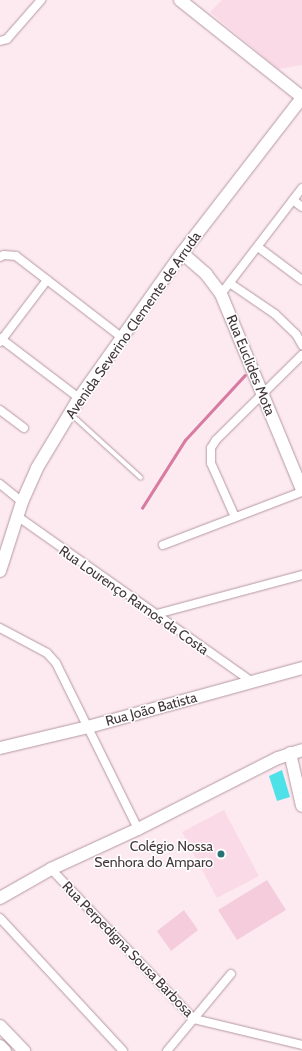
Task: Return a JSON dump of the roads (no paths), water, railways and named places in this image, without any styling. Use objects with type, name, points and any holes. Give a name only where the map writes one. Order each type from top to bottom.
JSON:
[{"type":"main road","points":[[180,0],[301,94]]},
{"type":"main road","name":"Avenida Severino Clemente de Arruda","points":[[0,571],[22,502],[37,468],[79,398],[182,253],[301,94]]},
{"type":"main road","name":"Rua Euclides Mota","points":[[182,253],[206,274],[221,294],[302,491]]},
{"type":"main road","name":"Rua João Batista","points":[[0,748],[88,727],[302,668]]},
{"type":"main road","points":[[0,898],[50,869],[138,829],[296,752],[302,806]]},
{"type":"main road","points":[[0,1026],[24,1051]]},
{"type":"main road","points":[[0,1046],[5,1051]]},
{"type":"street","points":[[0,41],[7,39],[41,0]]},
{"type":"street","points":[[221,294],[231,284],[302,188]]},
{"type":"street","points":[[293,200],[302,207]]},
{"type":"street","points":[[258,247],[302,280]]},
{"type":"street","points":[[0,257],[4,255],[16,256],[121,337]]},
{"type":"street","points":[[47,280],[1,340],[79,398]]},
{"type":"street","points":[[231,284],[275,314],[296,334],[302,345]]},
{"type":"street","points":[[235,517],[211,463],[211,448],[216,440],[302,355]]},
{"type":"street","points":[[0,410],[24,428]]},
{"type":"street","points":[[0,484],[22,502]]},
{"type":"street","points":[[163,545],[302,491]]},
{"type":"street","name":"Rua Lourenço Ramos da Costa","points":[[17,516],[153,615],[252,682]]},
{"type":"street","points":[[153,615],[302,575]]},
{"type":"street","points":[[0,628],[47,653],[56,663],[138,829]]},
{"type":"street","name":"Rua Perpedigna Sousa Barbosa","points":[[50,869],[194,1019],[302,1045]]},
{"type":"street","points":[[0,918],[123,1051]]},
{"type":"street","points":[[166,1051],[231,974]]},
{"type":"lane","points":[[70,413],[141,478]]},
{"type":"waterway","points":[[142,508],[185,440],[245,375]]},
{"type":"place","name":"Colégio Nossa Senhora do Amparo","points":[[221,854]]}]
